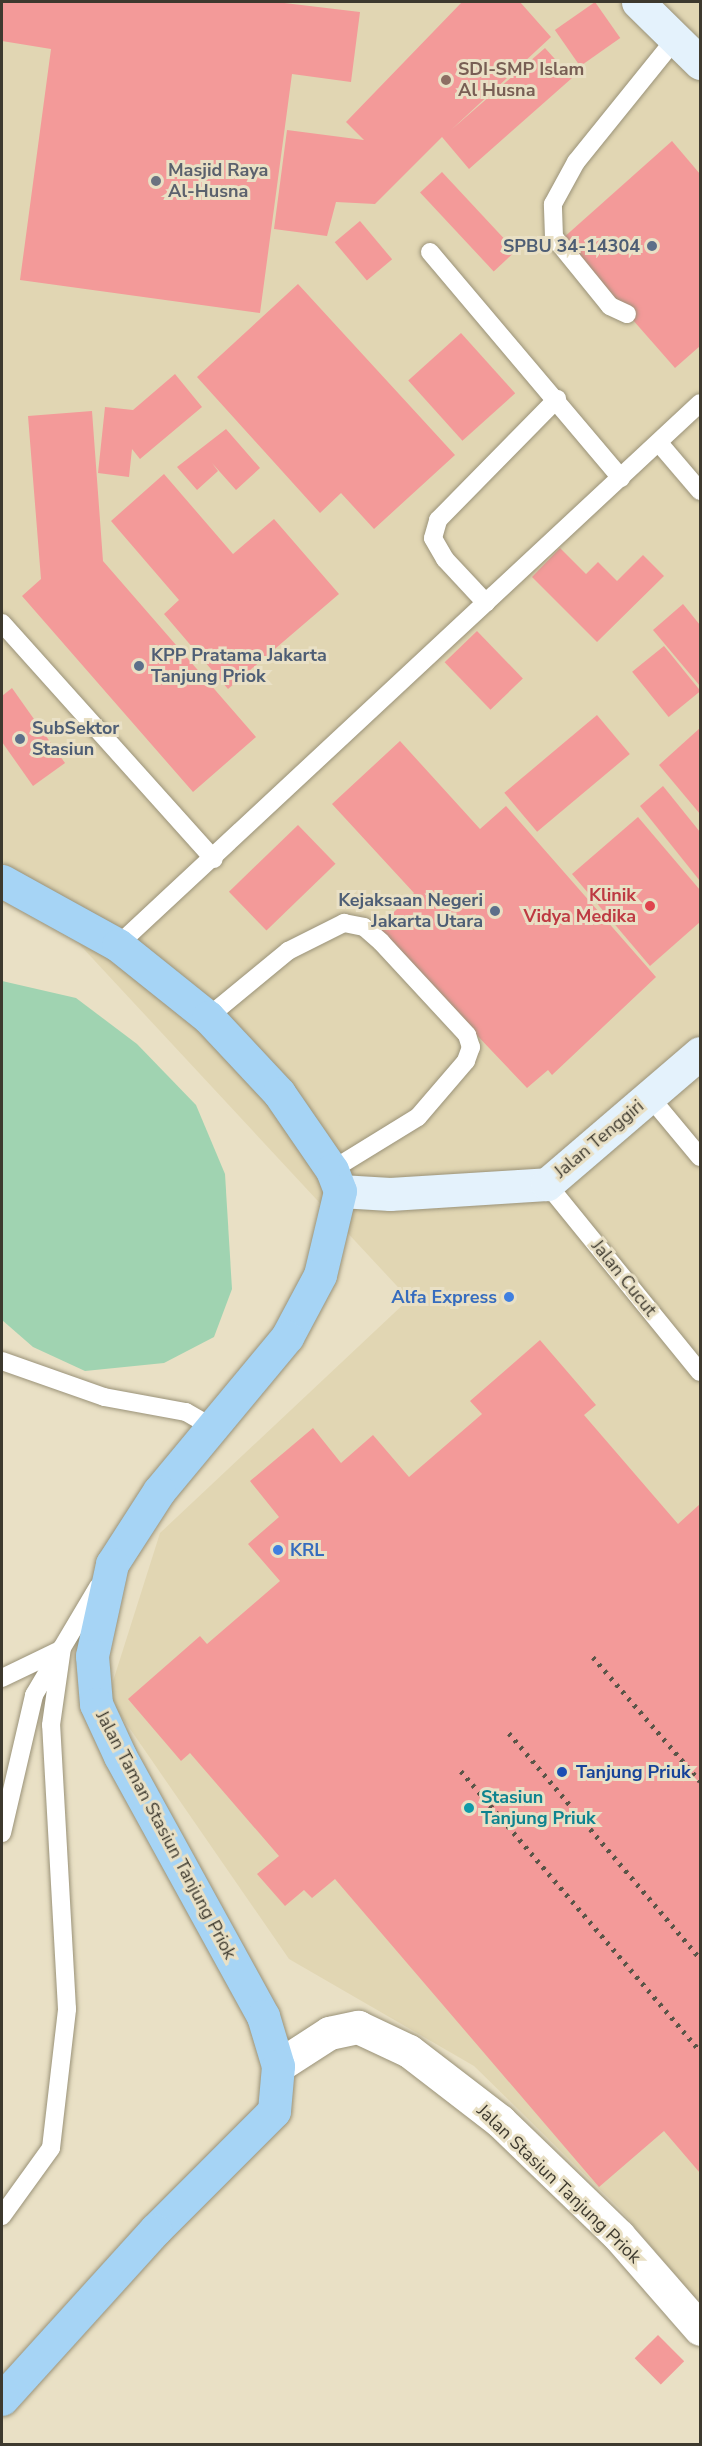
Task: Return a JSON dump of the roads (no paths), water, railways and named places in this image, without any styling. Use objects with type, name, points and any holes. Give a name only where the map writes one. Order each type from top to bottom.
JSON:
[{"type":"highway","points":[[2,881],[118,945],[208,1017],[279,1093],[336,1180]]},
{"type":"highway","name":"Jalan Taman Stasiun Tanjung Priok","points":[[2,2399],[155,2230],[274,2111],[278,2066],[263,2016],[96,1704],[92,1656],[112,1564],[159,1491],[214,1428],[287,1336],[320,1275],[336,1180]]},
{"type":"street","points":[[638,2],[700,63]]},
{"type":"street","name":"Jalan Tenggiri","points":[[336,1180],[390,1194],[547,1184],[700,1053]]},
{"type":"street","name":"Jalan Stasiun Tanjung Priok","points":[[278,2066],[329,2033],[358,2027],[409,2051],[508,2130],[618,2236],[700,2329]]},
{"type":"lane","points":[[627,315],[610,306],[554,237],[553,204],[576,162],[676,38]]},
{"type":"lane","points":[[430,252],[557,399],[621,478]]},
{"type":"lane","points":[[486,603],[445,559],[433,538],[438,520],[557,399]]},
{"type":"lane","points":[[118,945],[214,859],[700,403]]},
{"type":"lane","points":[[659,443],[700,491]]},
{"type":"lane","points":[[2,623],[214,859]]},
{"type":"lane","points":[[208,1017],[288,951],[344,923],[364,927],[381,942],[467,1035],[471,1047],[466,1061],[418,1117],[336,1180]]},
{"type":"lane","points":[[650,1096],[700,1157]]},
{"type":"lane","name":"Jalan Cucut","points":[[547,1184],[700,1372]]},
{"type":"lane","points":[[2,1361],[104,1396],[186,1412],[214,1428]]},
{"type":"lane","points":[[2,1833],[26,1717],[62,1648],[112,1564]]},
{"type":"lane","points":[[2,1678],[21,1674],[62,1648]]},
{"type":"lane","points":[[2,2216],[51,2148],[65,2020],[51,1725],[62,1648]]},
{"type":"railway","points":[[593,1657],[700,1781]]},
{"type":"railway","points":[[509,1733],[700,1958]]},
{"type":"railway","points":[[461,1771],[700,2051]]},
{"type":"place","name":"SDI-SMP Islam Al Husna","points":[[446,80]]},
{"type":"place","name":"Masjid Raya Al-Husna","points":[[156,181]]},
{"type":"place","name":"SPBU 34-14304","points":[[652,246]]},
{"type":"place","name":"KPP Pratama Jakarta Tanjung Priok","points":[[139,666]]},
{"type":"place","name":"SubSektor Stasiun","points":[[20,739]]},
{"type":"place","name":"Klinik Vidya Medika","points":[[650,906]]},
{"type":"place","name":"Kejaksaan Negeri Jakarta Utara","points":[[495,911]]},
{"type":"place","name":"Alfa Express","points":[[509,1297]]},
{"type":"place","name":"KRL","points":[[278,1550]]},
{"type":"place","name":"Tanjung Priuk","points":[[562,1772]]},
{"type":"place","name":"Stasiun Tanjung Priuk","points":[[469,1808]]}]
